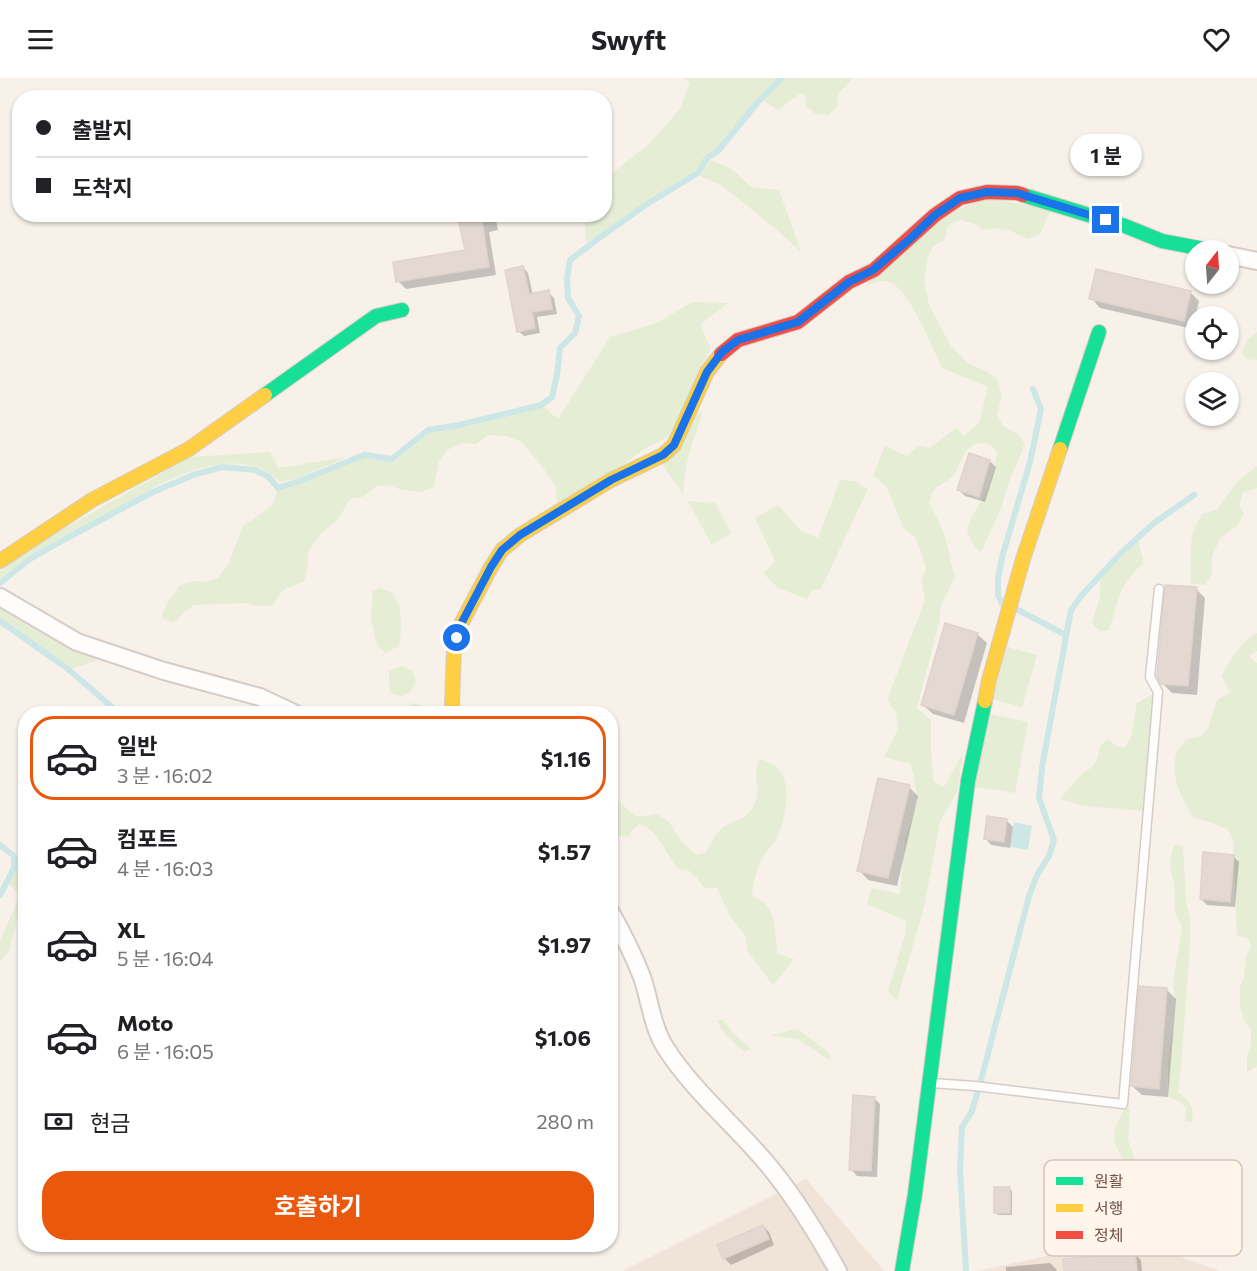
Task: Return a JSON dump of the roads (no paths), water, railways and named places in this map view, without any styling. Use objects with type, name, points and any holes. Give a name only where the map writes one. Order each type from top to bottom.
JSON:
[{"type":"street","points":[[452,706],[454,651],[460,626],[502,550],[520,535],[611,480],[663,455],[674,445],[707,372],[722,352],[738,340],[798,322],[849,282],[873,270],[935,215],[960,198],[987,192],[1017,193],[1106,220],[1162,241],[1185,245]]},
{"type":"street","points":[[1239,257],[1257,261]]},
{"type":"street","points":[[0,561],[92,500],[189,449],[376,316],[402,310]]},
{"type":"street","points":[[902,1271],[930,1083],[968,781],[989,680],[1023,559],[1099,332]]},
{"type":"street","points":[[0,597],[77,642],[165,671],[260,697],[279,706]]},
{"type":"street","points":[[618,925],[639,970],[652,1017],[663,1044],[678,1066],[773,1171],[816,1233],[838,1271]]},
{"type":"lane","points":[[930,1083],[1123,1104],[1158,693],[1150,677],[1159,589]]},
{"type":"water","points":[[1014,822],[1032,826],[1028,850],[1010,847]]},
{"type":"waterway","points":[[0,583],[30,559],[67,538],[153,492],[193,475],[222,467],[255,470],[269,477],[278,488],[364,455],[392,459],[428,430],[459,425],[541,405],[552,397],[560,348],[575,333],[579,316],[568,298],[567,279],[570,260],[647,204],[698,173],[707,158],[718,151],[758,102],[782,78]]},
{"type":"waterway","points":[[1002,604],[998,595],[998,577],[1030,462],[1041,409],[1033,389]]},
{"type":"waterway","points":[[966,1271],[960,1169],[962,1127],[971,1113],[979,1088],[1029,896],[1037,875],[1049,856],[1054,840],[1039,798],[1042,767],[1071,610],[1120,554],[1154,523],[1194,495]]},
{"type":"waterway","points":[[1016,609],[1066,635]]},
{"type":"waterway","points":[[0,621],[68,669],[111,706]]},
{"type":"waterway","points":[[0,845],[14,856],[14,868],[0,895]]}]
